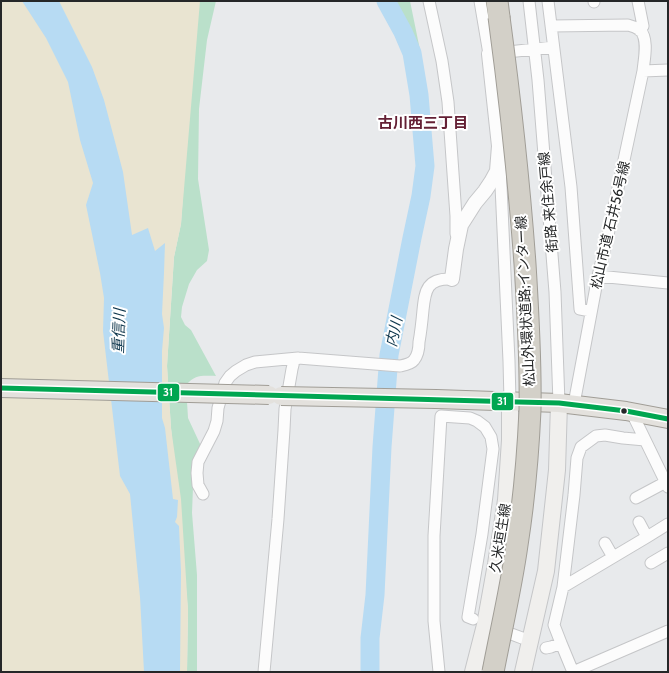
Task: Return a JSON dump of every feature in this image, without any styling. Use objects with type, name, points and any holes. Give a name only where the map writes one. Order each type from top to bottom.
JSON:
[{"type":"highway","name":"松山外環状道路;インター線","points":[[493,672],[513,572],[526,469],[530,410],[528,307],[520,197],[498,9]]},
{"type":"main road","points":[[1,388],[510,401],[566,404],[626,411],[668,419]]},
{"type":"main road","name":"久米垣生線","points":[[473,672],[485,625],[506,500],[510,440],[510,401]]},
{"type":"main road","points":[[523,672],[546,571],[566,404]]},
{"type":"street","points":[[429,1],[442,61],[448,102],[456,216],[456,249]]},
{"type":"street","points":[[480,1],[489,54],[499,146],[510,401]]},
{"type":"street","name":"街路 来住余戸線","points":[[529,1],[548,193],[554,284],[566,404]]},
{"type":"street","points":[[548,1],[571,187],[580,309],[592,311]]},
{"type":"street","points":[[551,26],[628,25],[639,30],[643,26],[638,1]]},
{"type":"street","name":"松山市道 石井56号線","points":[[566,404],[592,311],[598,276],[643,71],[646,41],[643,34],[639,30]]},
{"type":"street","points":[[489,54],[553,47]]},
{"type":"street","points":[[643,71],[668,70]]},
{"type":"street","points":[[203,494],[198,485],[196,472],[198,462],[214,431],[217,421],[218,408],[225,383],[230,376],[246,365],[255,362],[298,358],[400,366],[408,364],[414,360],[418,350],[424,296],[427,287],[439,280],[452,279],[461,225],[475,202],[491,182],[497,170],[499,146]]},
{"type":"street","points":[[598,276],[668,283]]},
{"type":"street","points":[[264,672],[278,519],[285,409],[294,361],[298,358]]},
{"type":"street","points":[[632,413],[667,484],[636,498]]},
{"type":"street","points":[[439,672],[434,621],[434,536],[441,416],[470,418],[477,421],[485,427],[491,437],[493,449],[482,534],[468,617],[473,619]]},
{"type":"street","points":[[645,440],[605,435],[596,436],[581,447],[577,458],[574,495],[562,587],[554,625],[573,672],[668,631]]},
{"type":"street","points":[[639,522],[647,537]]},
{"type":"street","points":[[562,587],[668,524]]},
{"type":"street","points":[[605,543],[613,558]]},
{"type":"street","points":[[651,563],[668,553]]},
{"type":"street","points":[[492,626],[522,638]]},
{"type":"street","points":[[546,648],[561,643]]},
{"type":"green space","points":[[196,1],[216,1],[207,40],[199,109],[198,179],[209,250],[207,261],[197,270],[189,284],[182,307],[181,317],[185,325],[191,330],[216,376],[196,377],[186,385],[188,418],[201,446],[194,461],[192,513],[197,575],[197,672],[187,672],[188,610],[171,428],[167,366],[174,257],[181,224]]},
{"type":"green space","points":[[394,1],[410,1],[420,50]]},
{"type":"sand","points":[[1,1],[200,1],[181,224],[174,257],[167,366],[171,428],[181,499],[188,610],[187,672],[1,672]]},
{"type":"water","name":"重信川","points":[[22,1],[59,1],[92,67],[104,100],[123,172],[132,235],[148,228],[155,251],[165,243],[162,314],[164,328],[162,351],[162,418],[165,428],[173,499],[178,500],[177,517],[175,522],[179,526],[181,572],[180,672],[144,672],[140,597],[130,494],[120,476],[103,331],[104,298],[86,205],[93,183],[80,140],[68,82],[46,38]]},
{"type":"waterway","name":"内川","points":[[370,672],[370,638],[375,595],[382,447],[389,355],[421,196],[425,166],[419,95],[412,53],[403,32],[386,1]]},
{"type":"transit line","name":"31","points":[[1,388],[559,403],[626,411],[668,419]]},
{"type":"district","name":"古川西三丁目","points":[[423,123]]}]
